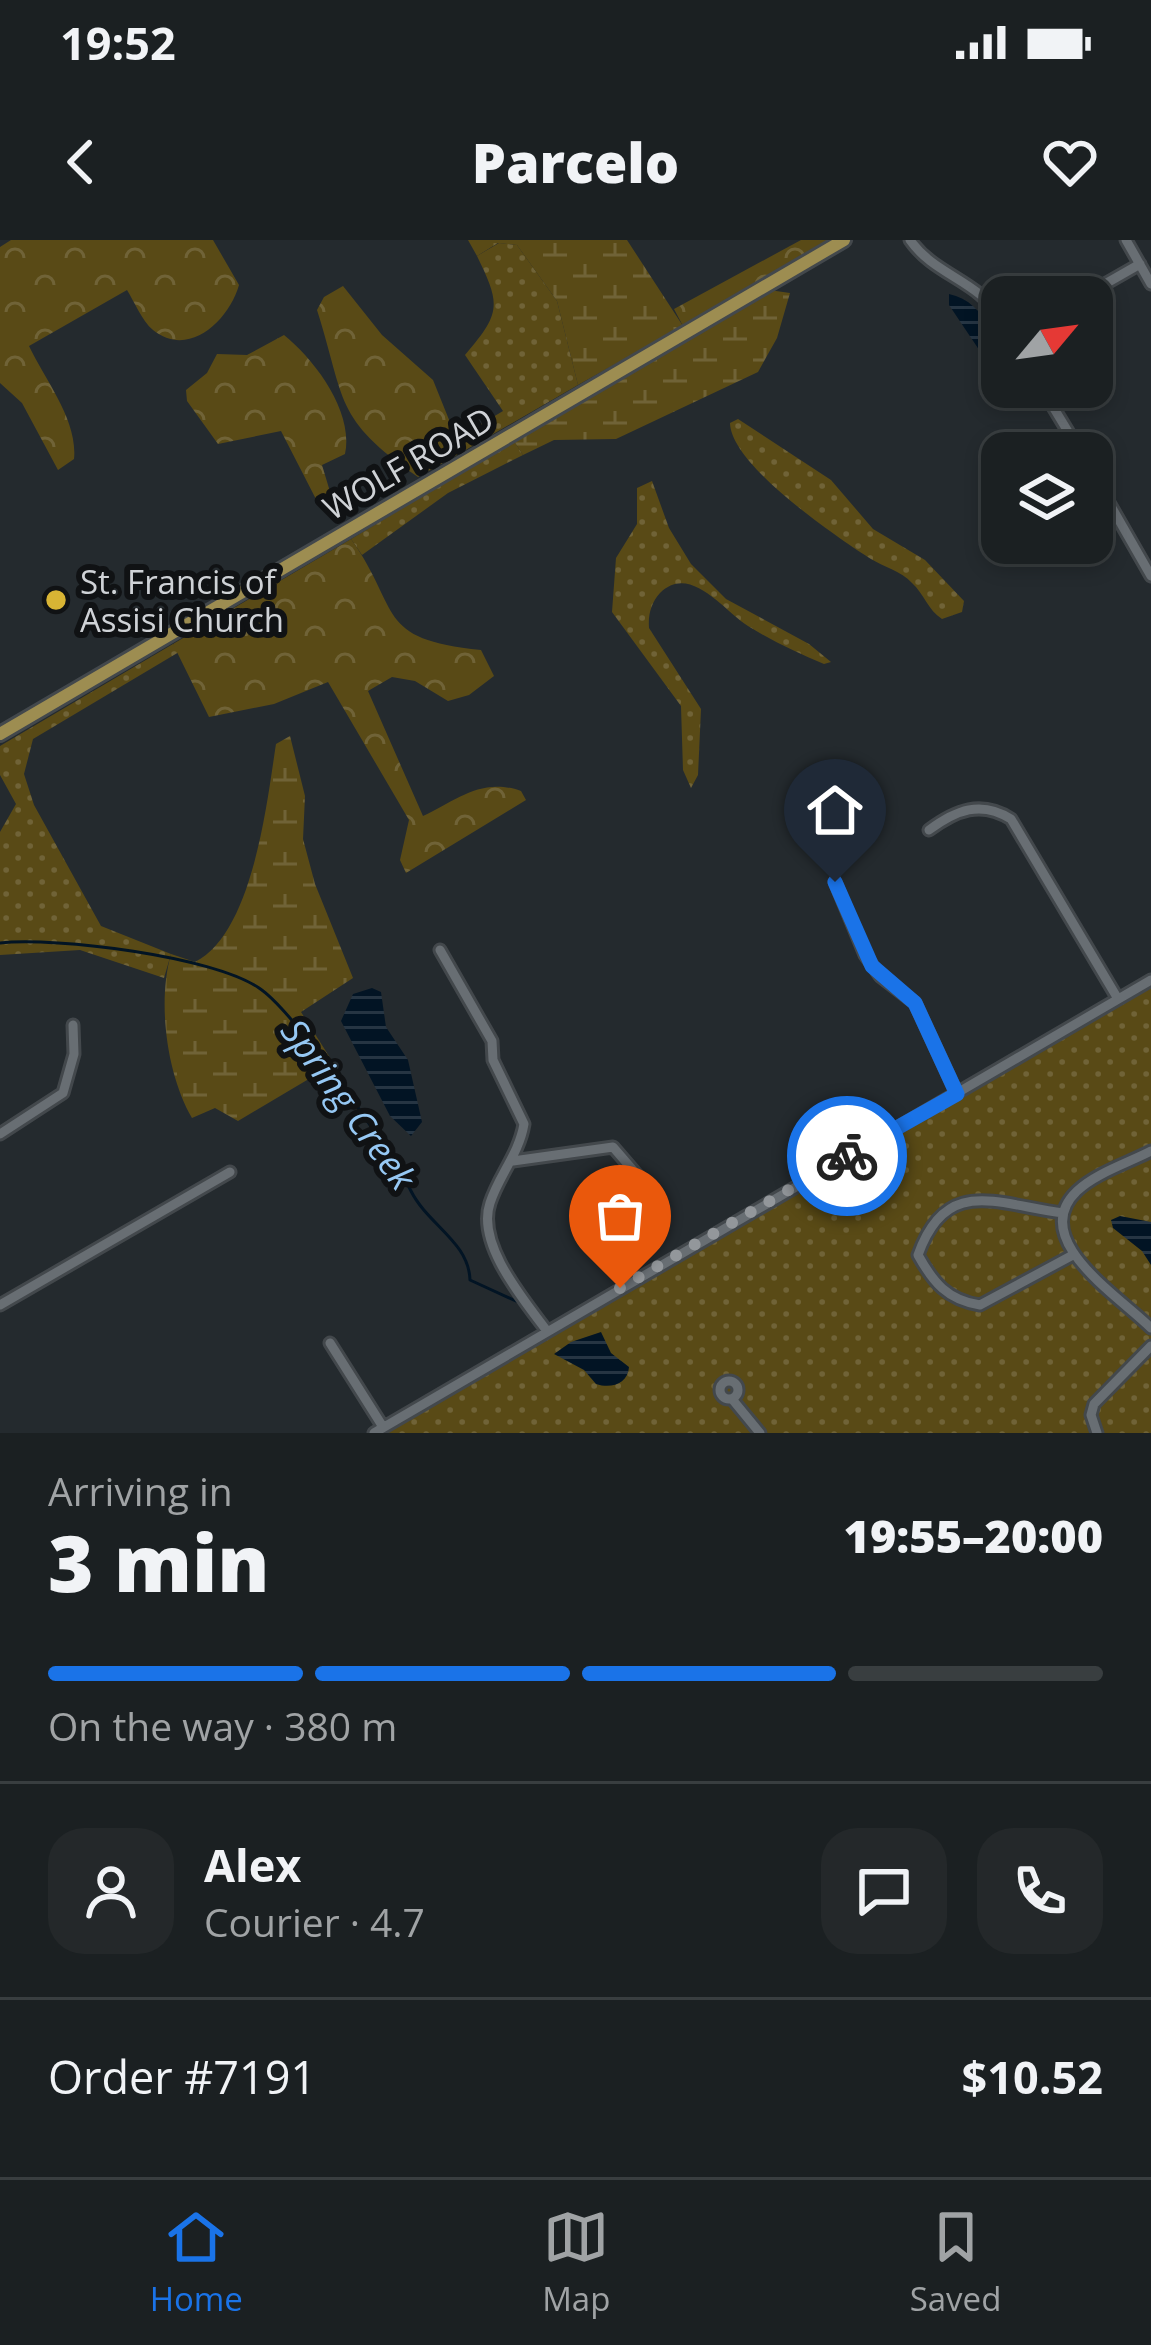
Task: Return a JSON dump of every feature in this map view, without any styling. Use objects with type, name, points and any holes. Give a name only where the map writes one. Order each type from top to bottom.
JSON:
[{"type":"main road","name":"WOLF ROAD","points":[[0,734],[844,240]]},
{"type":"street","points":[[910,240],[934,265],[981,293]]},
{"type":"street","points":[[1126,240],[1151,284]]},
{"type":"street","points":[[1113,279],[1139,264]]},
{"type":"street","points":[[1113,510],[1151,576]]},
{"type":"street","points":[[929,830],[969,808],[988,809],[1011,819],[1118,999]]},
{"type":"street","points":[[835,882],[872,966],[915,1003],[957,1094]]},
{"type":"street","points":[[440,950],[492,1041],[493,1060],[524,1124],[513,1161],[489,1204],[488,1225],[518,1290],[547,1331]]},
{"type":"street","points":[[330,1343],[378,1430],[1151,980]]},
{"type":"street","points":[[0,1134],[63,1093],[71,1075],[73,1025]]},
{"type":"street","points":[[513,1161],[613,1147],[638,1176]]},
{"type":"street","points":[[1151,1150],[1086,1184],[1063,1213],[1061,1229],[1071,1256],[1151,1328]]},
{"type":"street","points":[[0,1305],[230,1172]]},
{"type":"street","points":[[1063,1213],[957,1200],[936,1214],[918,1255],[932,1280],[950,1296],[980,1305],[1071,1256]]},
{"type":"street","points":[[1097,1433],[1091,1415],[1099,1396],[1151,1346]]},
{"type":"street","points":[[731,1399],[760,1433]]},
{"type":"green space","points":[[11,240],[213,240],[239,285],[217,322],[193,338],[167,338],[153,330],[127,290],[29,346],[71,430],[74,459],[58,470],[22,403],[0,383],[0,247]]},
{"type":"green space","points":[[468,240],[627,240],[683,326],[578,385],[557,301],[517,245],[498,243],[477,256]]},
{"type":"green space","points":[[801,240],[829,240],[683,326],[674,309]]},
{"type":"green space","points":[[499,243],[517,245],[557,301],[578,385],[462,452],[458,438],[503,411],[465,355],[494,308],[477,256]]},
{"type":"green space","points":[[343,286],[382,335],[433,380],[462,452],[418,477],[370,439],[346,406],[317,310],[324,297]]},
{"type":"green space","points":[[769,290],[790,293],[777,338],[758,372],[616,439],[554,440],[523,455],[514,441]]},
{"type":"green space","points":[[284,335],[330,388],[344,421],[345,454],[322,465],[331,495],[319,505],[281,431],[218,444],[187,401],[186,390],[207,373],[217,354],[247,355]]},
{"type":"green space","points":[[738,419],[831,480],[873,529],[925,560],[964,601],[962,612],[942,619],[908,579],[871,559],[787,498],[747,459],[735,440],[730,423]]},
{"type":"green space","points":[[514,441],[523,455],[448,493],[362,555],[351,539]]},
{"type":"green space","points":[[652,481],[669,528],[691,564],[726,599],[809,644],[831,662],[824,664],[766,637],[694,586],[671,585],[660,593],[651,609],[649,628],[701,709],[698,775],[691,788],[683,770],[681,706],[612,612],[616,558],[637,524],[637,488]]},
{"type":"green space","points":[[351,539],[406,629],[447,645],[481,650],[494,676],[469,695],[448,701],[415,681],[392,677],[368,691],[423,816],[481,789],[507,787],[521,791],[526,800],[406,873],[400,860],[409,820],[328,682],[274,704],[209,717],[173,644]]},
{"type":"green space","points":[[173,644],[179,652],[33,739],[24,774],[34,805],[101,926],[171,954],[164,978],[80,950],[0,955],[0,832],[16,804],[0,775],[0,746]]},
{"type":"green space","points":[[290,736],[305,796],[303,839],[315,884],[353,978],[301,1012],[334,1064],[238,1121],[215,1108],[192,1118],[176,1081],[167,1038],[165,994],[171,954],[195,962],[215,947],[231,924],[254,864],[276,744]]},
{"type":"green space","points":[[1151,980],[1151,1433],[380,1433]]},
{"type":"water","points":[[949,294],[981,315],[981,353],[949,305]]},
{"type":"water","points":[[372,988],[381,992],[386,1027],[408,1060],[422,1122],[411,1136],[390,1116],[341,1021],[353,994]]},
{"type":"water","points":[[1120,1216],[1151,1222],[1151,1265],[1142,1251],[1113,1228],[1111,1220]]},
{"type":"water","points":[[601,1332],[611,1353],[629,1367],[626,1378],[613,1385],[596,1384],[584,1370],[554,1354],[571,1342]]},
{"type":"waterway","name":"Spring Creek","points":[[0,943],[133,951],[207,967],[259,988],[295,1024],[341,1083],[418,1203],[463,1255],[470,1280],[518,1302]]},
{"type":"way so far","points":[[620,1288],[847,1156]]},
{"type":"place","name":"St. Francis of Assisi Church","points":[[56,600]]},
{"type":"route","points":[[835,882],[872,966],[915,1003],[957,1094],[847,1156]]}]
